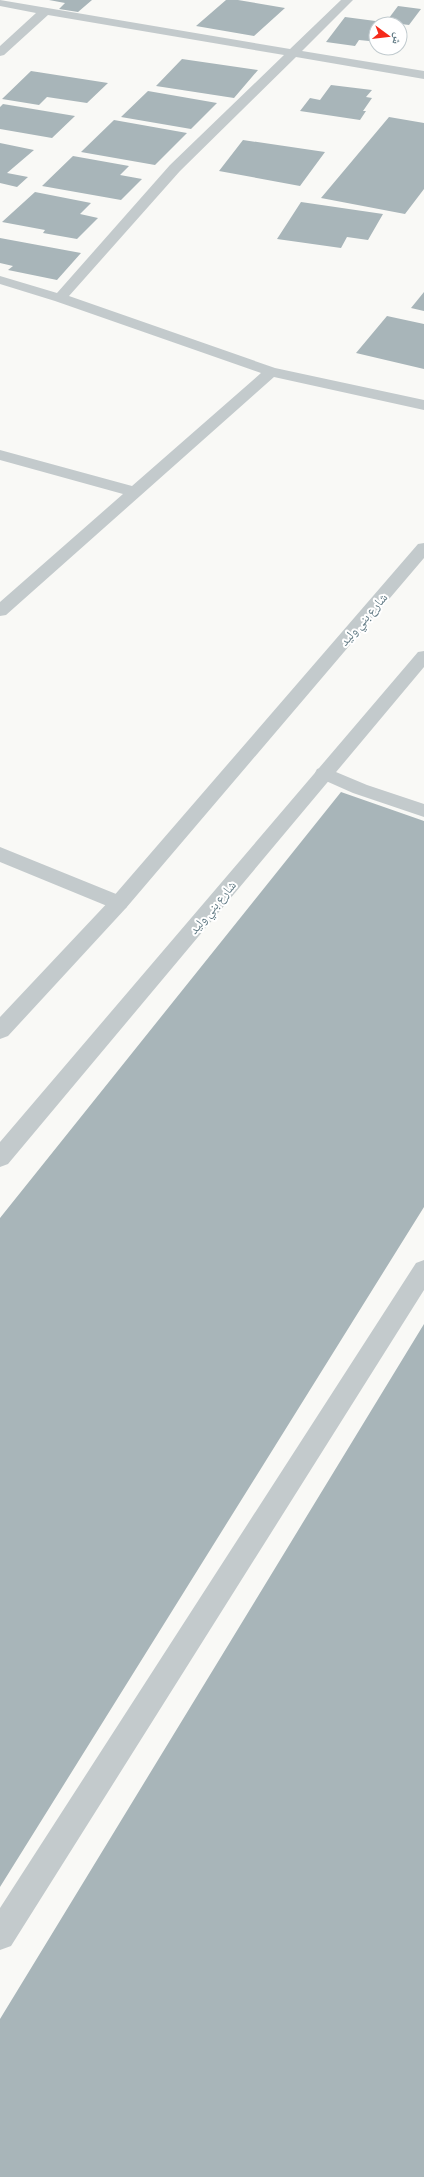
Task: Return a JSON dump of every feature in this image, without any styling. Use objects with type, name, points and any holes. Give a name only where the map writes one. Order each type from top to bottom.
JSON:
[{"type":"street","points":[[60,298],[175,168],[347,0]]},
{"type":"street","points":[[0,4],[45,10],[424,75]]},
{"type":"street","points":[[0,52],[45,10]]},
{"type":"street","points":[[0,280],[60,298],[271,372],[424,405]]},
{"type":"street","points":[[0,611],[271,372]]},
{"type":"street","points":[[0,455],[135,492]]},
{"type":"street","name":"شارع بني وليد","points":[[0,1031],[119,903],[424,548]]},
{"type":"street","name":"شارع بني وليد","points":[[0,1158],[424,656]]},
{"type":"street","points":[[324,773],[360,789],[424,811]]},
{"type":"street","points":[[0,854],[119,903]]},
{"type":"street","points":[[0,1936],[424,1270]]},
{"type":"building","points":[[49,0],[92,0],[78,12],[59,9],[65,3]]},
{"type":"building","points":[[226,0],[238,0],[285,8],[254,36],[196,26]]},
{"type":"building","points":[[398,6],[421,9],[409,25],[408,16],[390,16]]},
{"type":"building","points":[[345,17],[368,20],[368,41],[359,40],[355,46],[326,42]]},
{"type":"building","points":[[182,59],[258,70],[234,98],[156,86]]},
{"type":"building","points":[[31,71],[108,83],[87,103],[47,97],[39,105],[2,99]]},
{"type":"building","points":[[331,85],[372,90],[366,97],[372,98],[363,111],[366,111],[360,120],[300,111],[310,98],[320,100]]},
{"type":"building","points":[[148,91],[217,103],[191,129],[121,117]]},
{"type":"building","points":[[3,104],[75,116],[52,138],[0,129],[0,107]]},
{"type":"building","points":[[389,117],[424,123],[424,189],[405,214],[321,198]]},
{"type":"building","points":[[114,120],[187,133],[155,165],[81,152]]},
{"type":"building","points":[[243,140],[325,152],[300,186],[219,171]]},
{"type":"building","points":[[0,143],[34,150],[7,173],[28,177],[17,187],[0,183]]},
{"type":"building","points":[[73,156],[129,166],[120,175],[142,179],[121,200],[42,186]]},
{"type":"building","points":[[35,192],[91,203],[80,214],[98,218],[77,239],[43,233],[45,230],[2,222]]},
{"type":"building","points":[[301,202],[383,214],[368,240],[347,237],[341,248],[277,239]]},
{"type":"building","points":[[0,238],[81,253],[57,280],[8,270],[13,266],[0,263]]},
{"type":"building","points":[[424,292],[424,311],[411,308]]},
{"type":"building","points":[[387,316],[424,324],[424,369],[356,353]]},
{"type":"building","points":[[341,792],[424,821],[424,1207],[0,1887],[0,1218]]},
{"type":"building","points":[[424,1324],[424,2177],[0,2177],[0,2019]]}]
